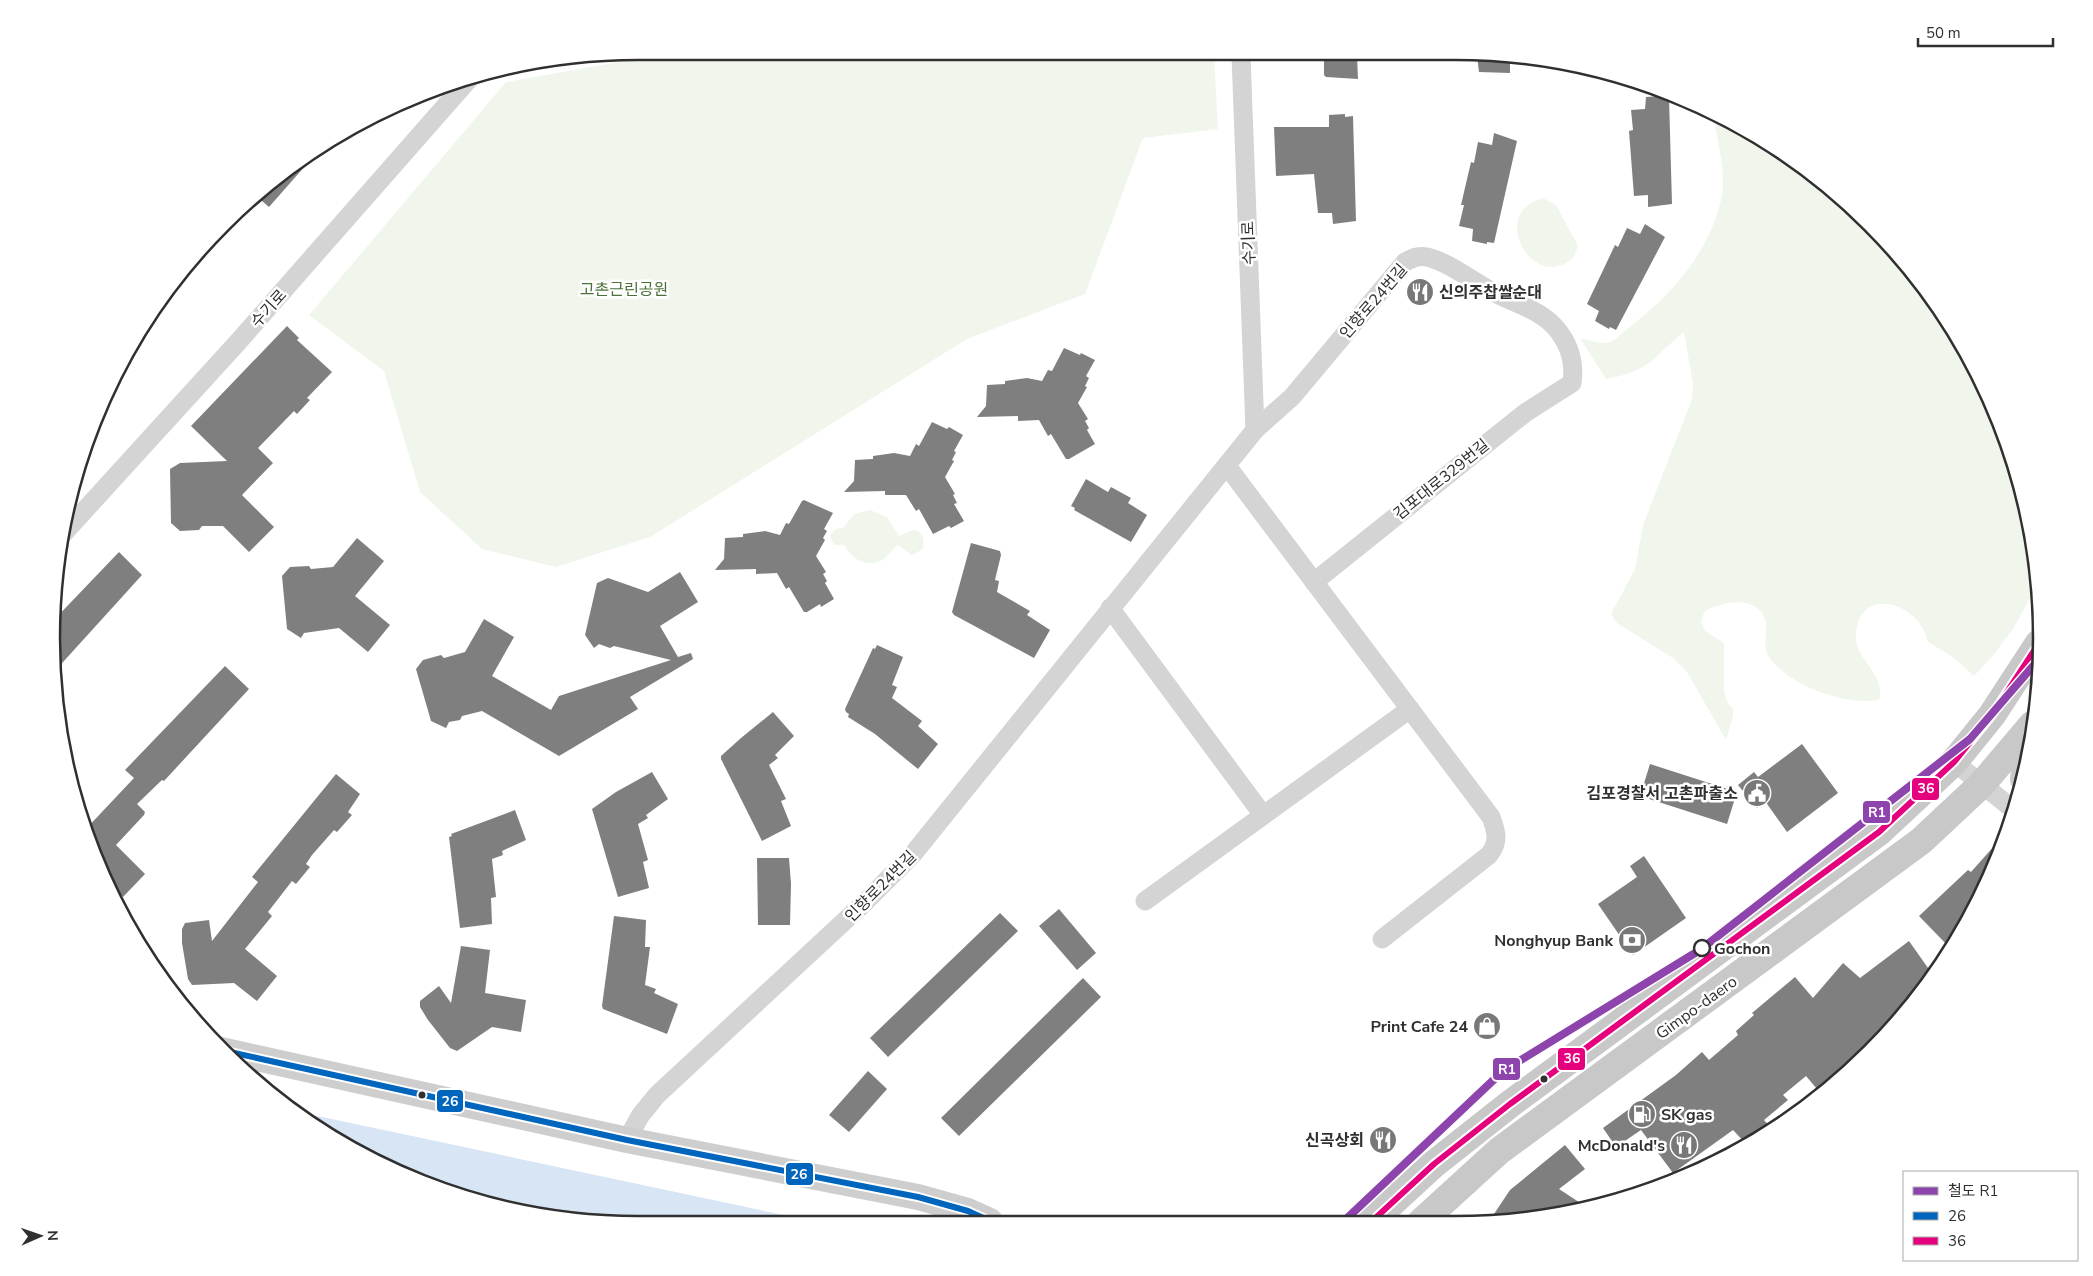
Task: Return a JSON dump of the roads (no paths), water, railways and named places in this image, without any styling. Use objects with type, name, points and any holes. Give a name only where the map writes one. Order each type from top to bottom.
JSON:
[{"type":"main road","name":"Gimpo-daero","points":[[1378,1216],[1434,1164],[1510,1104],[1879,832],[1954,762],[1992,715],[2033,653]]},
{"type":"main road","name":"Gimpo-daero","points":[[1428,1216],[1499,1151],[1921,841],[1982,784],[2025,735]]},
{"type":"street","name":"수기로","points":[[1241,60],[1255,430]]},
{"type":"street","name":"수기로","points":[[71,525],[238,342],[461,88]]},
{"type":"street","name":"인향로24번길","points":[[627,1140],[640,1116],[657,1095],[864,903],[913,854],[1255,430],[1292,397],[1405,262],[1416,257],[1426,257],[1447,265],[1496,294],[1540,314],[1556,327],[1572,355],[1575,368],[1572,383]]},
{"type":"street","name":"김포대로329번길","points":[[1314,582],[1525,413],[1572,383]]},
{"type":"street","points":[[1227,466],[1491,818],[1497,832],[1496,846],[1489,855],[1382,939]]},
{"type":"street","points":[[1110,608],[1263,815]]},
{"type":"street","points":[[1145,901],[1410,709]]},
{"type":"street","points":[[1954,762],[2008,805]]},
{"type":"street","points":[[236,1053],[627,1140],[918,1198],[977,1216]]},
{"type":"water","points":[[311,1115],[788,1216],[600,1215],[525,1205],[452,1185],[417,1172],[349,1139]]},
{"type":"rail line","name":"R1","points":[[1349,1216],[1503,1071],[1700,950],[1970,739],[2032,667]]},
{"type":"place","name":"신의주찹쌀순대","points":[[1420,292]]},
{"type":"place","name":"김포경찰서 고촌파출소","points":[[1757,793]]},
{"type":"place","name":"Nonghyup Bank","points":[[1632,940]]},
{"type":"place","name":"Gochon","points":[[1702,948]]},
{"type":"place","name":"Print Cafe 24","points":[[1487,1026]]},
{"type":"place","name":"SK gas","points":[[1642,1114]]},
{"type":"place","name":"신곡상회","points":[[1383,1140]]},
{"type":"place","name":"McDonald's","points":[[1684,1145]]},
{"type":"park label","name":"고촌근린공원","points":[[624,289]]}]
